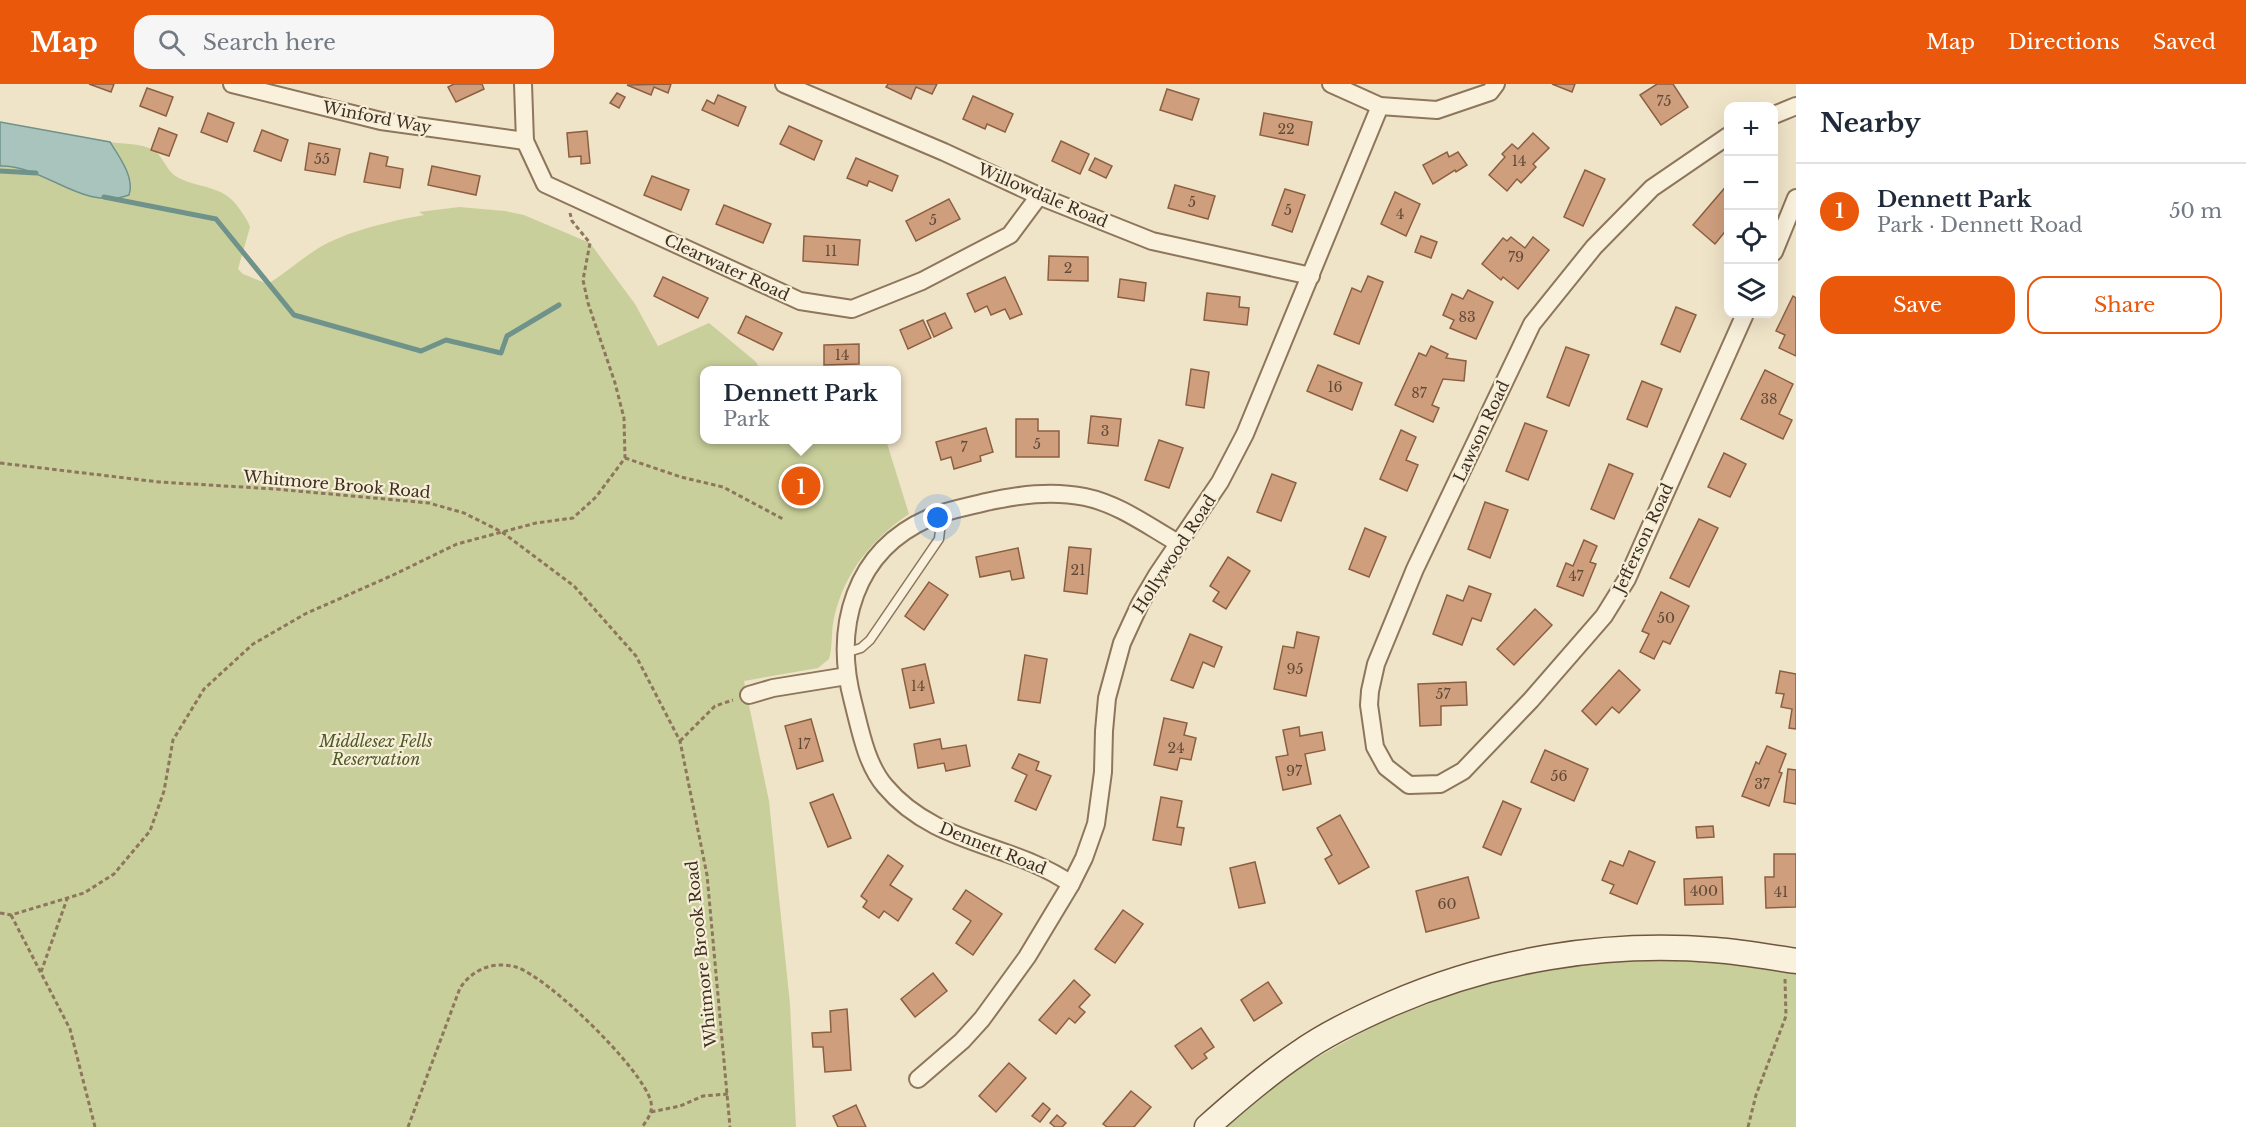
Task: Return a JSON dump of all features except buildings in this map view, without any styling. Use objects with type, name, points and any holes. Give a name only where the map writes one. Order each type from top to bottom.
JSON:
[{"type":"main road","points":[[1207,1127],[1299,1052],[1355,1020],[1414,994],[1484,970],[1551,956],[1630,948],[1715,950],[1789,960]]},
{"type":"street","name":"Winford Way","points":[[232,84],[381,121],[525,141]]},
{"type":"street","points":[[298,101],[299,84]]},
{"type":"street","points":[[523,84],[525,141]]},
{"type":"street","name":"Willowdale Road","points":[[784,84],[944,152],[1039,196],[1152,241],[1311,276]]},
{"type":"street","points":[[1334,84],[1380,106],[1437,110],[1490,89]]},
{"type":"street","name":"Hollywood Road","points":[[918,1079],[962,1041],[982,1019],[1027,957],[1084,858],[1097,817],[1103,772],[1105,714],[1115,665],[1126,633],[1140,604],[1178,543],[1200,514],[1233,459],[1380,106]]},
{"type":"street","points":[[1778,113],[1796,106]]},
{"type":"street","name":"Lawson Road","points":[[1409,785],[1386,767],[1375,747],[1369,705],[1376,664],[1415,569],[1532,324],[1594,247],[1652,188],[1724,139]]},
{"type":"street","name":"Clearwater Road","points":[[525,141],[545,184],[800,301],[852,309],[922,280],[1010,235],[1039,196]]},
{"type":"street","points":[[1778,240],[1796,198]]},
{"type":"street","name":"Jefferson Road","points":[[1409,785],[1440,784],[1463,771],[1531,700],[1604,616],[1627,579],[1743,318]]},
{"type":"street","name":"Dennett Road","points":[[1071,884],[1052,871],[943,830],[924,820],[884,786],[874,769],[847,676],[844,636],[850,611],[861,582],[870,568],[883,551],[903,532],[942,513],[1026,494],[1063,494],[1083,497],[1113,507],[1178,543]]},
{"type":"street","points":[[749,695],[773,688],[847,676]]},
{"type":"lane","points":[[845,653],[861,648],[870,640],[939,539],[942,513]]},
{"type":"path","points":[[0,913],[11,915],[67,899],[84,893],[114,874],[150,831],[164,791],[173,740],[204,689],[253,644],[305,614],[457,544],[536,523],[573,518],[596,498],[625,458],[624,418],[582,280],[590,243],[572,220],[566,194]]},
{"type":"path","points":[[625,458],[681,477],[723,487],[783,519]]},
{"type":"path","name":"Whitmore Brook Road","points":[[0,463],[159,482],[275,489],[429,503],[464,513],[502,532],[574,586],[636,656],[680,741],[707,875],[729,1094],[730,1127]]},
{"type":"path","points":[[680,741],[715,706],[749,695]]},
{"type":"path","points":[[41,972],[67,899]]},
{"type":"path","points":[[11,915],[70,1029],[95,1127]]},
{"type":"path","points":[[1748,1127],[1756,1095],[1785,1016],[1789,960]]},
{"type":"path","points":[[408,1127],[460,988],[467,978],[478,970],[497,965],[517,968],[539,981],[575,1010],[615,1048],[651,1100],[651,1112],[642,1127]]},
{"type":"path","points":[[651,1112],[680,1106],[703,1096],[729,1094]]},
{"type":"green space","name":"Middlesex Fells Reservation","points":[[110,142],[140,145],[151,149],[176,176],[221,192],[235,203],[250,227],[238,269],[243,274],[268,284],[311,253],[341,237],[397,220],[424,215],[419,212],[459,207],[524,215],[590,243],[635,304],[658,346],[709,323],[755,361],[758,366],[700,366],[700,444],[887,444],[909,514],[883,534],[852,572],[834,618],[829,659],[818,668],[744,681],[769,801],[790,1004],[796,1127],[0,1127],[0,166],[23,169],[57,184],[131,182]]},
{"type":"green space","points":[[1636,957],[1703,960],[1796,973],[1796,1127],[1224,1127],[1266,1091],[1305,1064],[1379,1023],[1464,990],[1513,976],[1562,966]]},
{"type":"water","points":[[0,122],[110,142],[128,174],[129,195],[112,199],[96,198],[33,172],[0,166]]},
{"type":"waterway","points":[[0,171],[36,173]]},
{"type":"waterway","points":[[104,197],[216,219],[294,315],[421,351],[446,340],[501,353],[507,336],[559,305]]},
{"type":"place","name":"Dennett Park","points":[[801,486]]}]
